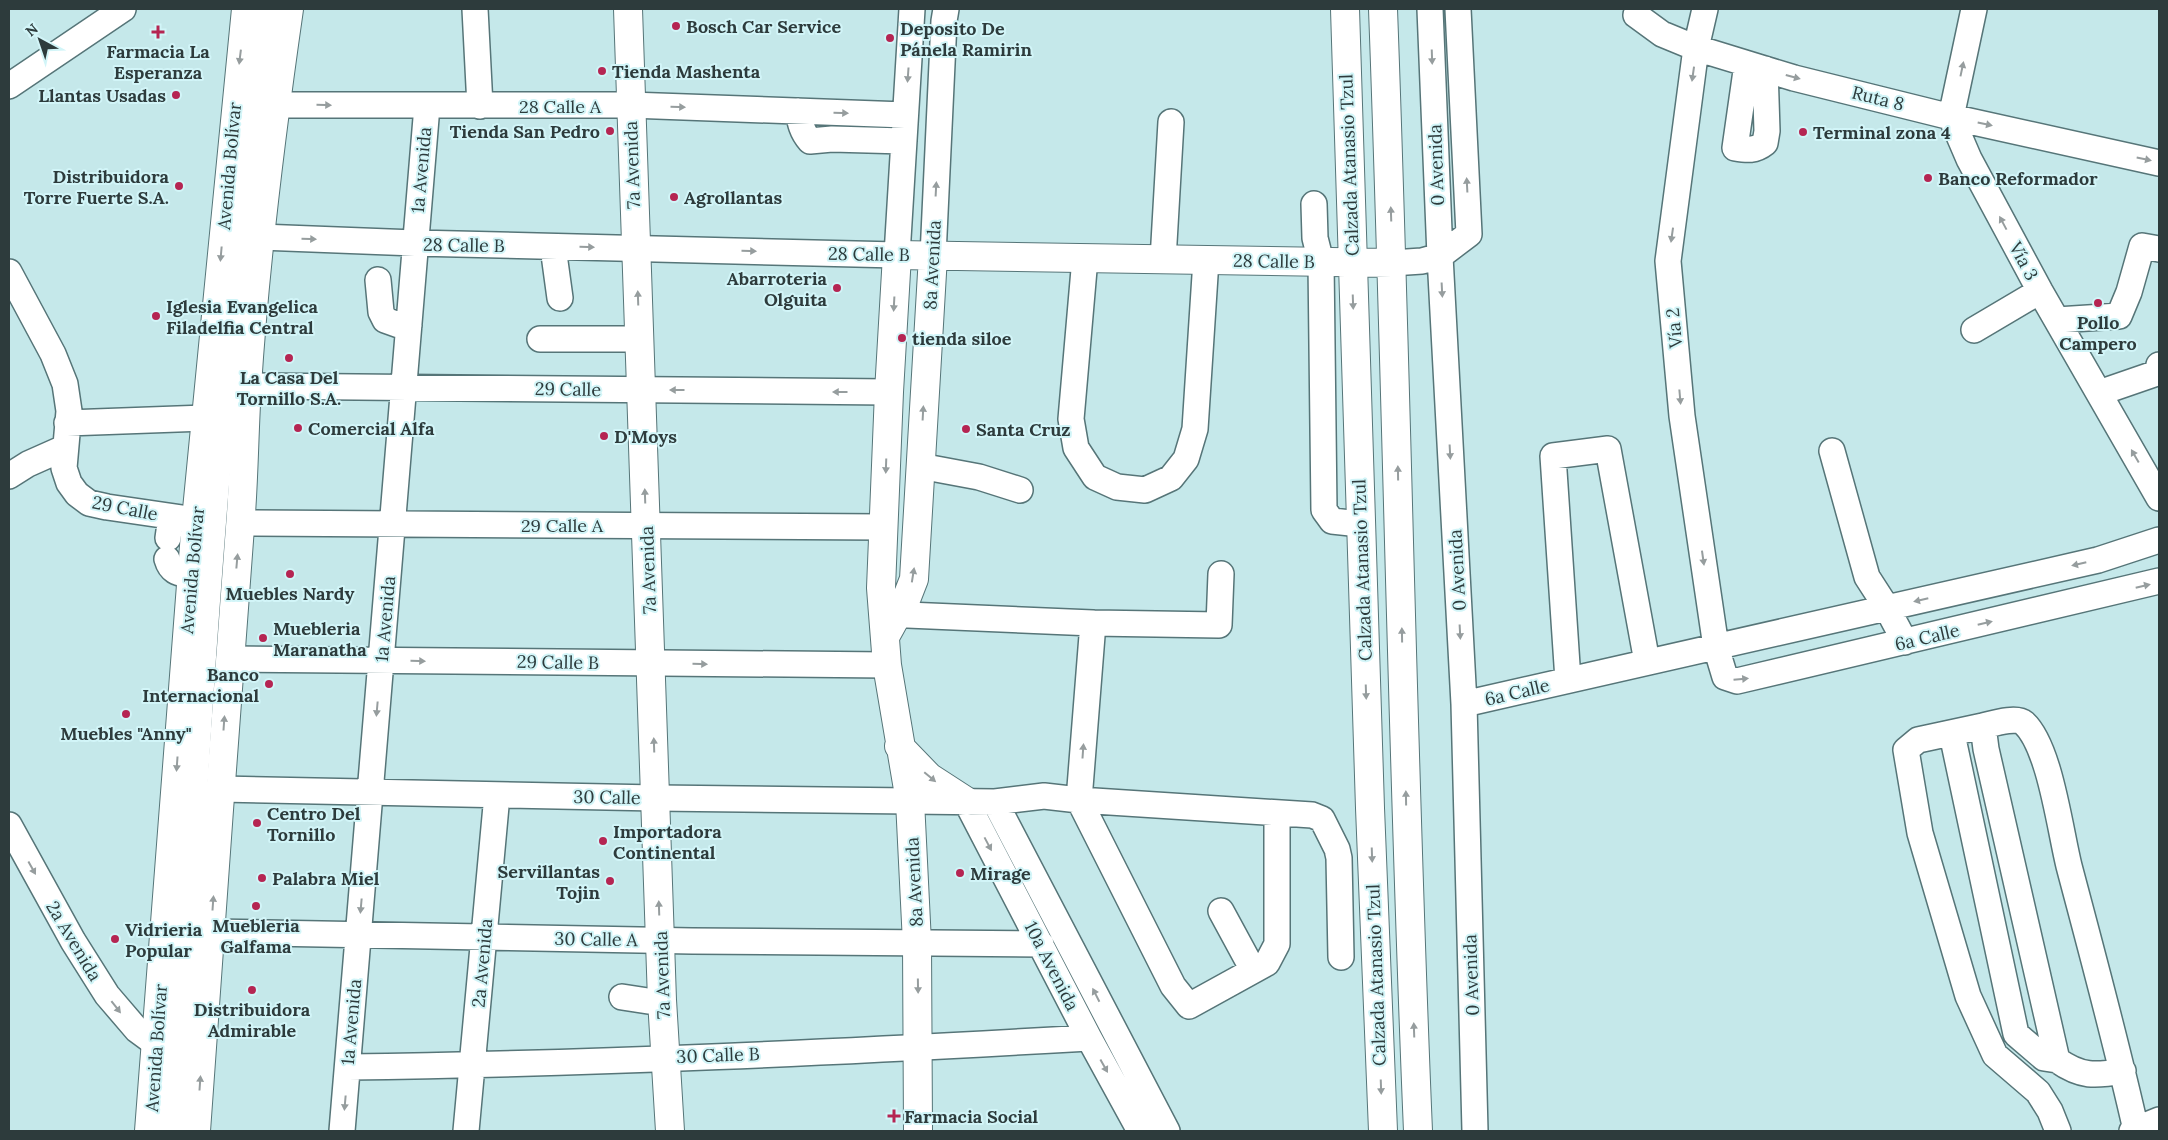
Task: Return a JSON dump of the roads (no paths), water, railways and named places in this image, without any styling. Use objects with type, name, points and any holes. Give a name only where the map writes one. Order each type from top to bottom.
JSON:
[{"type":"main road","name":"Avenida Bolívar","points":[[149,1131],[192,576],[175,533],[205,418],[246,9]]},
{"type":"main road","points":[[196,1131],[240,523],[247,386],[260,238],[288,9]]},
{"type":"main road","name":"7a Avenida","points":[[628,9],[662,1000],[670,1131]]},
{"type":"main road","name":"Calzada Atanasio Tzul","points":[[1345,9],[1360,524],[1383,1131]]},
{"type":"main road","name":"Calzada Atanasio Tzul","points":[[1383,9],[1392,263],[1409,923],[1418,1131]]},
{"type":"main road","name":"28 Calle B","points":[[897,255],[1392,263]]},
{"type":"main road","name":"8a Avenida","points":[[897,255],[888,392],[881,588],[889,621],[887,666],[899,746],[910,801],[917,943],[918,1131]]},
{"type":"main road","name":"8a Avenida","points":[[889,621],[914,579],[934,256]]},
{"type":"main road","points":[[899,746],[930,777],[966,801]]},
{"type":"street","points":[[9,86],[123,9]]},
{"type":"street","points":[[174,1131],[207,605],[224,395],[248,168],[269,9]]},
{"type":"street","points":[[475,9],[480,106]]},
{"type":"street","name":"8a Avenida","points":[[897,255],[912,9]]},
{"type":"street","name":"8a Avenida","points":[[934,256],[946,9]]},
{"type":"street","name":"0 Avenida","points":[[1430,9],[1440,256],[1464,704],[1475,1131]]},
{"type":"street","name":"0 Avenida","points":[[1458,9],[1469,234]]},
{"type":"street","name":"Vía 2","points":[[1705,9],[1696,48],[1668,261],[1682,416],[1716,647]]},
{"type":"street","points":[[1951,116],[1974,9]]},
{"type":"street","name":"Ruta 8","points":[[1636,15],[1662,34],[1696,48],[1756,66],[1951,116],[2159,163]]},
{"type":"street","name":"28 Calle A","points":[[275,105],[630,105],[905,115]]},
{"type":"street","name":"1a Avenida","points":[[342,1131],[426,106]]},
{"type":"street","points":[[798,111],[800,126],[810,141],[832,139],[904,141]]},
{"type":"street","name":"Vía 3","points":[[1951,116],[1968,159],[2056,320],[2159,498]]},
{"type":"street","points":[[1163,260],[1172,122]]},
{"type":"street","points":[[1314,204],[1315,238],[1321,262],[1324,510],[1332,521],[1360,524]]},
{"type":"street","name":"28 Calle B","points":[[1392,263],[1422,261],[1440,256],[1469,234]]},
{"type":"street","name":"28 Calle B","points":[[260,238],[897,255]]},
{"type":"street","points":[[2056,320],[2119,316],[2129,292],[2142,246],[2159,249]]},
{"type":"street","points":[[553,247],[560,298]]},
{"type":"street","points":[[1085,258],[1071,419],[1076,448],[1095,477],[1117,487],[1145,490],[1171,478],[1186,459],[1195,429],[1206,260]]},
{"type":"street","points":[[9,272],[53,354],[65,384],[69,411],[64,448],[28,464],[9,476]]},
{"type":"street","points":[[378,280],[381,312],[385,320],[399,325],[409,325]]},
{"type":"street","points":[[1974,330],[2040,291]]},
{"type":"street","points":[[542,347],[640,346]]},
{"type":"street","points":[[2099,393],[2157,373],[2159,365]]},
{"type":"street","name":"29 Calle","points":[[247,386],[888,392]]},
{"type":"street","points":[[67,423],[205,418]]},
{"type":"street","name":"29 Calle","points":[[64,448],[64,468],[69,483],[77,494],[89,503],[175,533]]},
{"type":"street","points":[[1568,680],[1553,456],[1608,449],[1647,662]]},
{"type":"street","points":[[1832,450],[1867,577],[1887,608],[1904,642]]},
{"type":"street","points":[[920,466],[980,477],[1020,490]]},
{"type":"street","name":"29 Calle A","points":[[240,523],[883,527]]},
{"type":"street","points":[[175,533],[170,568],[174,572],[192,576]]},
{"type":"street","name":"6a Calle","points":[[1464,704],[2098,560],[2159,540]]},
{"type":"street","points":[[889,621],[1219,626],[1221,574]]},
{"type":"street","name":"6a Calle","points":[[1716,647],[1725,677],[1737,681],[2159,581]]},
{"type":"street","points":[[1093,623],[1079,800],[1173,986],[1189,1006],[1266,963],[1277,944],[1277,813]]},
{"type":"street","name":"29 Calle B","points":[[229,659],[887,666]]},
{"type":"street","points":[[2058,1131],[2050,1111],[2038,1092],[1995,1055],[1968,996],[1920,833],[1906,750],[1918,740],[1952,734],[1998,722],[2018,720],[2023,722],[2038,743],[2050,782],[2068,862],[2123,1072],[2134,1130],[2159,1120]]},
{"type":"street","points":[[1984,726],[1986,749],[2057,1060]]},
{"type":"street","points":[[1952,734],[2016,1034],[2044,1058],[2057,1060],[2071,1070],[2096,1076],[2123,1072]]},
{"type":"street","name":"30 Calle","points":[[220,789],[656,798],[995,802],[1044,796],[1312,816],[1322,819],[1337,849],[1340,868],[1341,957]]},
{"type":"street","name":"2a Avenida","points":[[466,1131],[497,795]]},
{"type":"street","name":"10a Avenida","points":[[966,801],[1089,1038],[1140,1131]]},
{"type":"street","name":"10a Avenida","points":[[995,802],[1167,1131]]},
{"type":"street","name":"2a Avenida","points":[[9,825],[73,942],[107,995],[137,1030],[156,1044]]},
{"type":"street","points":[[1221,911],[1253,970]]},
{"type":"street","name":"30 Calle A","points":[[211,932],[484,938],[1041,944]]},
{"type":"street","points":[[622,997],[648,1001],[662,1000]]},
{"type":"street","name":"30 Calle B","points":[[348,1067],[472,1066],[918,1048],[1089,1038]]},
{"type":"place","name":"Bosch Car Service","points":[[676,26]]},
{"type":"place","name":"Farmacia La Esperanza","points":[[158,32]]},
{"type":"place","name":"Deposito De Pánela Ramirin","points":[[890,38]]},
{"type":"place","name":"Tienda Mashenta","points":[[602,71]]},
{"type":"place","name":"Llantas Usadas","points":[[176,95]]},
{"type":"place","name":"Tienda San Pedro","points":[[610,131]]},
{"type":"place","name":"Terminal zona 4","points":[[1803,132]]},
{"type":"place","name":"Banco Reformador","points":[[1928,178]]},
{"type":"place","name":"Distribuidora Torre Fuerte S.A.","points":[[179,186]]},
{"type":"place","name":"Agrollantas","points":[[674,197]]},
{"type":"place","name":"Abarroteria Olguita","points":[[837,288]]},
{"type":"place","name":"Pollo Campero","points":[[2098,303]]},
{"type":"place","name":"Iglesia Evangelica Filadelfia Central","points":[[156,316]]},
{"type":"place","name":"tienda siloe","points":[[902,338]]},
{"type":"place","name":"La Casa Del Tornillo S.A.","points":[[289,358]]},
{"type":"place","name":"Comercial Alfa","points":[[298,428]]},
{"type":"place","name":"Santa Cruz","points":[[966,429]]},
{"type":"place","name":"D'Moys","points":[[604,436]]},
{"type":"place","name":"Muebles Nardy","points":[[290,574]]},
{"type":"place","name":"Muebleria Maranatha","points":[[263,638]]},
{"type":"place","name":"Banco Internacional","points":[[269,684]]},
{"type":"place","name":"Muebles \"Anny\"","points":[[126,714]]},
{"type":"place","name":"Centro Del Tornillo","points":[[257,823]]},
{"type":"place","name":"Importadora Continental","points":[[603,841]]},
{"type":"place","name":"Mirage","points":[[960,873]]},
{"type":"place","name":"Palabra Miel","points":[[262,878]]},
{"type":"place","name":"Servillantas Tojin","points":[[610,881]]},
{"type":"place","name":"Muebleria Galfama","points":[[256,906]]},
{"type":"place","name":"Vidrieria Popular","points":[[115,939]]},
{"type":"place","name":"Distribuidora Admirable","points":[[252,990]]},
{"type":"place","name":"Farmacia Social","points":[[894,1116]]}]
